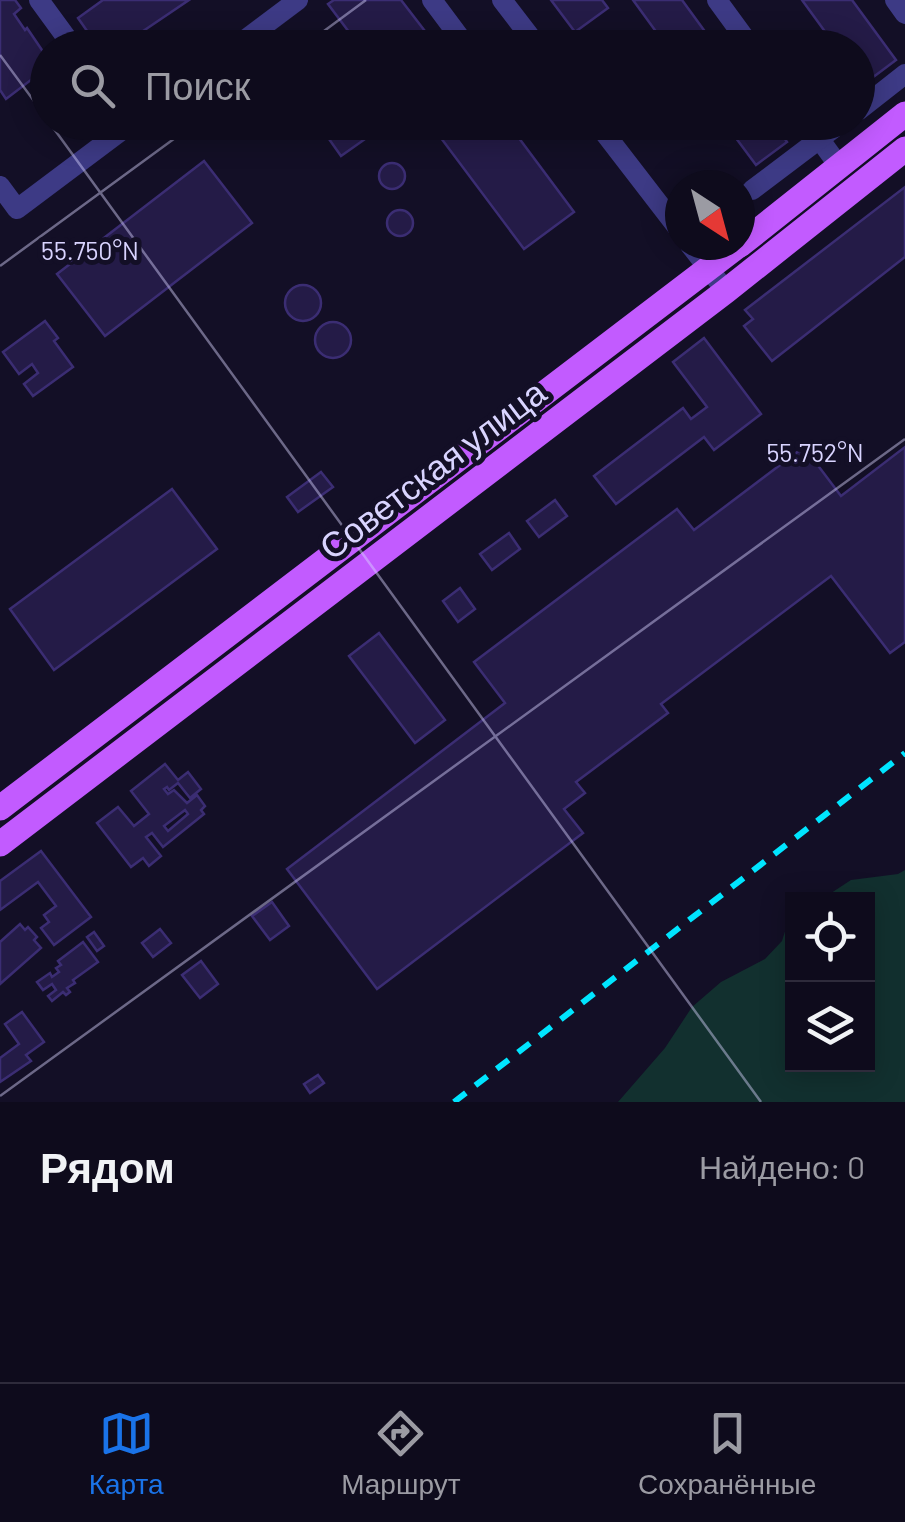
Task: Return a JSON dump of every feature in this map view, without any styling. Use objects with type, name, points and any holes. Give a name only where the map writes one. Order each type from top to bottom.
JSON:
[{"type":"main road","name":"Советская улица","points":[[875,138],[905,114]]},
{"type":"main road","name":"Советская улица","points":[[755,233],[872,140]]},
{"type":"main road","name":"Советская улица","points":[[0,844],[726,291],[905,149]]},
{"type":"main road","name":"Советская улица","points":[[0,808],[721,260]]},
{"type":"street","points":[[39,0],[61,30]]},
{"type":"street","points":[[258,30],[298,0]]},
{"type":"street","points":[[432,0],[454,30]]},
{"type":"street","points":[[502,0],[524,30]]},
{"type":"street","points":[[717,0],[739,30]]},
{"type":"street","points":[[895,0],[905,14]]},
{"type":"street","points":[[875,97],[905,74]]},
{"type":"street","points":[[0,186],[9,215],[109,140]]},
{"type":"street","points":[[610,140],[665,212]]},
{"type":"street","points":[[755,187],[805,140]]},
{"type":"street","points":[[821,140],[840,166]]},
{"type":"street","points":[[702,260],[726,291]]},
{"type":"green space","points":[[905,870],[905,1102],[618,1102],[665,1048],[692,1007],[721,982],[765,959],[782,941],[785,932],[785,1072],[875,1072],[875,892],[833,892],[851,880]]},
{"type":"building","points":[[0,0],[15,0],[21,8],[14,14],[30,32],[30,81],[6,99],[0,90]]},
{"type":"building","points":[[103,0],[189,0],[145,30],[86,30],[78,18]]},
{"type":"building","points":[[334,0],[401,0],[424,30],[348,30],[328,4]]},
{"type":"building","points":[[551,0],[602,0],[608,8],[574,30]]},
{"type":"building","points":[[633,0],[682,0],[704,30],[655,30]]},
{"type":"building","points":[[802,0],[852,0],[874,30],[824,30]]},
{"type":"building","points":[[875,31],[896,60],[875,76]]},
{"type":"building","points":[[330,140],[364,140],[341,156]]},
{"type":"building","points":[[442,140],[520,140],[574,212],[524,249]]},
{"type":"building","points":[[737,140],[786,140],[787,142],[756,165]]},
{"type":"building","points":[[204,161],[252,223],[105,336],[57,274]]},
{"type":"building","points":[[392,163],[401,167],[405,176],[401,185],[392,189],[383,185],[379,176],[383,167]]},
{"type":"building","points":[[905,187],[905,257],[772,361],[744,326],[753,319],[745,310]]},
{"type":"building","points":[[400,210],[409,214],[413,223],[409,232],[400,236],[391,232],[387,223],[391,214]]},
{"type":"building","points":[[303,285],[316,290],[321,303],[316,316],[303,321],[290,316],[285,303],[290,290]]},
{"type":"building","points":[[45,321],[73,367],[33,396],[24,384],[38,373],[32,364],[19,374],[3,352]]},
{"type":"building","points":[[333,322],[346,327],[351,340],[346,353],[333,358],[320,353],[315,340],[320,327]]},
{"type":"building","points":[[704,338],[761,414],[714,450],[704,437],[616,504],[594,476],[683,408],[691,419],[707,407],[673,362]]},
{"type":"building","points":[[804,447],[841,496],[905,447],[905,642],[890,653],[831,576],[661,704],[668,713],[576,782],[585,793],[564,809],[583,833],[377,989],[287,869],[505,703],[474,662],[677,509],[694,530]]},
{"type":"building","points":[[321,472],[333,487],[298,512],[287,497]]},
{"type":"building","points":[[172,489],[217,549],[54,670],[10,609]]},
{"type":"building","points":[[555,500],[567,516],[539,537],[527,521]]},
{"type":"building","points":[[509,533],[520,549],[492,570],[480,554]]},
{"type":"building","points":[[460,588],[475,609],[458,622],[443,601]]},
{"type":"building","points":[[379,633],[445,720],[415,743],[349,656]]},
{"type":"building","points":[[165,764],[178,780],[188,772],[201,789],[190,798],[178,783],[164,789],[168,794],[174,790],[187,803],[197,795],[205,806],[201,810],[204,814],[163,847],[152,833],[146,837],[161,856],[149,866],[143,858],[131,867],[97,823],[118,807],[134,826],[149,814],[131,791]],"holes":[[[185,810],[188,814],[168,831],[164,826]]]},
{"type":"building","points":[[41,851],[91,917],[54,945],[41,928],[49,922],[44,915],[56,906],[38,882],[0,910],[0,881]]},
{"type":"building","points":[[272,902],[289,926],[270,940],[252,916]]},
{"type":"building","points":[[20,924],[37,937],[34,940],[41,948],[0,984],[0,942]]},
{"type":"building","points":[[160,929],[171,943],[153,957],[142,943]]},
{"type":"building","points":[[94,932],[104,946],[97,951],[87,937]]},
{"type":"building","points":[[83,942],[98,962],[73,980],[75,983],[67,988],[70,992],[63,992],[52,1001],[48,996],[56,990],[52,984],[43,990],[37,982],[59,972],[58,961]]},
{"type":"building","points":[[201,961],[218,984],[200,998],[182,975]]},
{"type":"building","points":[[22,1012],[44,1042],[26,1055],[31,1061],[0,1082],[0,1058],[19,1044],[5,1024]]},
{"type":"building","points":[[318,1075],[324,1083],[310,1093],[304,1084]]},
{"type":"railway","points":[[454,1102],[905,753]]}]
